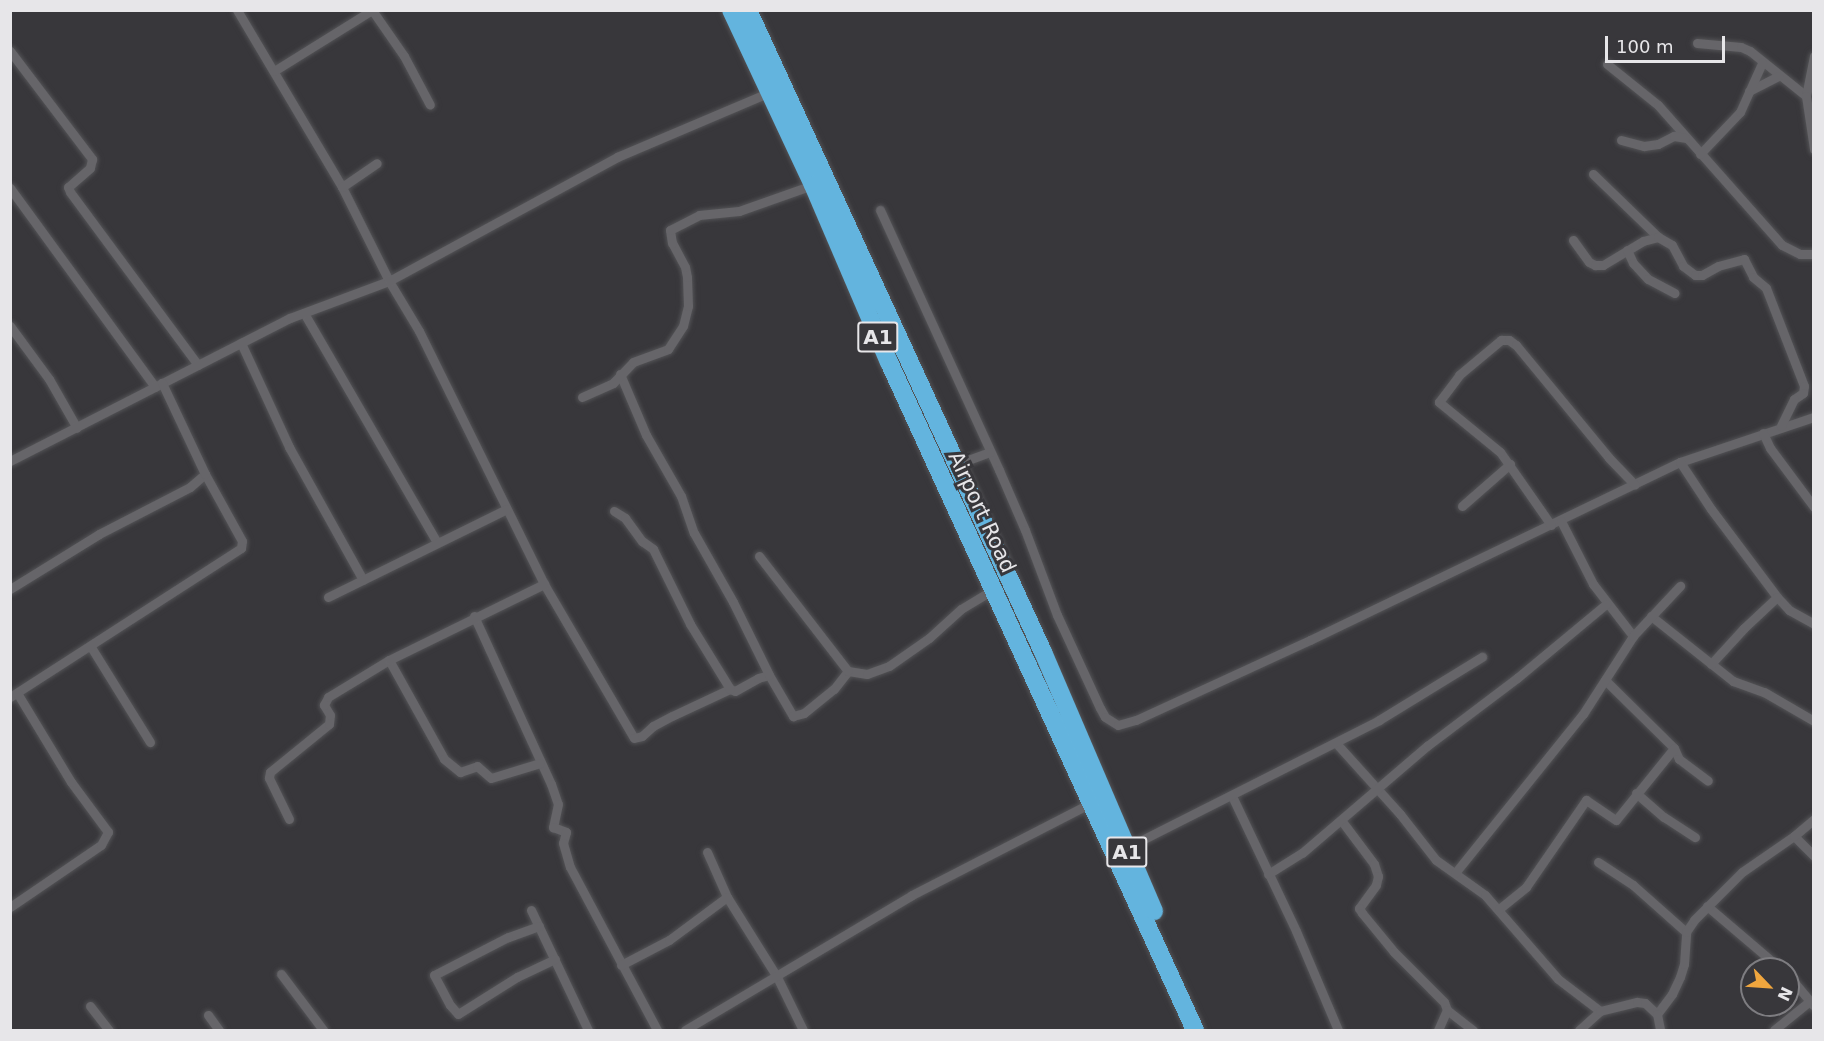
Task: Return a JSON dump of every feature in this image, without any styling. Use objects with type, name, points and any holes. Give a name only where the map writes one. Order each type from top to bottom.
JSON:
[{"type":"highway","name":"Airport Road","points":[[731,10],[813,185],[889,362],[1195,1030]]},
{"type":"highway","name":"Airport Road","points":[[748,10],[1043,652],[1126,848],[1208,1030]]},
{"type":"street","points":[[237,10],[342,187],[389,281],[419,331],[544,584],[634,738],[642,736],[653,726],[672,716],[730,689]]},
{"type":"street","points":[[274,71],[372,10],[404,56],[430,105]]},
{"type":"street","points":[[1697,43],[1741,47],[1750,51],[1778,76],[1806,96]]},
{"type":"street","points":[[10,51],[92,159],[90,168],[70,184],[70,192],[198,365]]},
{"type":"street","points":[[1814,56],[1806,96],[1814,149]]},
{"type":"street","points":[[1700,153],[1736,117],[1762,63]]},
{"type":"street","points":[[1607,64],[1658,105],[1684,138],[1782,245],[1800,254],[1814,254]]},
{"type":"street","points":[[1749,91],[1778,76]]},
{"type":"street","points":[[10,461],[304,313],[389,281],[617,157],[770,92]]},
{"type":"street","points":[[1621,140],[1644,146],[1659,144],[1674,136],[1684,138]]},
{"type":"street","points":[[342,187],[377,163]]},
{"type":"street","points":[[1593,174],[1658,237],[1672,245],[1688,272],[1702,275],[1718,266],[1744,259],[1753,277],[1766,288],[1804,386],[1803,393],[1794,399],[1780,426]]},
{"type":"street","points":[[582,398],[613,383],[633,362],[668,349],[682,326],[688,306],[687,277],[685,267],[672,243],[670,230],[699,215],[739,211],[813,185]]},
{"type":"street","points":[[10,188],[158,385],[242,541],[241,548],[14,695],[71,782],[108,832],[101,844],[10,907]]},
{"type":"street","points":[[880,210],[1025,530],[1057,615],[1100,708],[1105,717],[1118,725],[1136,720],[1300,645],[1680,462],[1780,426],[1814,417]]},
{"type":"street","points":[[1573,240],[1589,262],[1603,265],[1643,241],[1658,237]]},
{"type":"street","points":[[1627,250],[1633,263],[1648,279],[1674,293]]},
{"type":"street","points":[[304,313],[437,542]]},
{"type":"street","points":[[10,326],[49,379],[76,428]]},
{"type":"street","points":[[1551,525],[1510,464],[1476,431],[1439,402],[1452,383],[1471,363],[1501,340],[1509,339],[1635,485]]},
{"type":"street","points":[[242,343],[289,447],[363,580]]},
{"type":"street","points":[[620,374],[646,435],[681,496],[694,533],[793,716],[804,713],[822,699],[848,671]]},
{"type":"street","points":[[1763,433],[1770,448],[1814,507]]},
{"type":"street","points":[[957,464],[990,452]]},
{"type":"street","points":[[1680,462],[1711,509],[1777,597],[1789,610],[1814,624]]},
{"type":"street","points":[[1462,506],[1510,464]]},
{"type":"street","points":[[10,589],[99,534],[190,487],[205,474]]},
{"type":"street","points":[[328,597],[507,509]]},
{"type":"street","points":[[614,511],[625,518],[642,541],[653,549],[690,624],[730,689],[735,691],[758,678],[769,675]]},
{"type":"street","points":[[1561,521],[1606,604],[1633,636]]},
{"type":"street","points":[[759,556],[848,671],[867,674],[889,666],[929,638],[961,609],[993,590]]},
{"type":"street","points":[[289,819],[269,778],[270,772],[329,724],[330,716],[324,705],[328,697],[389,660],[474,616],[544,584]]},
{"type":"street","points":[[1455,873],[1583,714],[1633,636],[1680,586]]},
{"type":"street","points":[[1711,664],[1777,597]]},
{"type":"street","points":[[1269,874],[1302,853],[1427,746],[1517,678],[1606,604]]},
{"type":"street","points":[[474,616],[558,804],[553,827],[566,832],[563,843],[570,867],[657,1030]]},
{"type":"street","points":[[1651,616],[1733,681],[1764,692],[1814,721]]},
{"type":"street","points":[[91,647],[150,742]]},
{"type":"street","points":[[1126,848],[1335,744],[1482,657]]},
{"type":"street","points":[[389,660],[444,759],[460,772],[477,766],[491,778],[540,763]]},
{"type":"street","points":[[1605,680],[1674,748],[1680,759],[1708,781]]},
{"type":"street","points":[[1335,744],[1436,860],[1485,895],[1558,979],[1600,1011]]},
{"type":"street","points":[[1499,909],[1526,887],[1586,800],[1616,820],[1674,748]]},
{"type":"street","points":[[1636,794],[1664,817],[1695,837]]},
{"type":"street","points":[[1232,796],[1338,1030]]},
{"type":"street","points":[[685,1030],[912,895],[1091,803]]},
{"type":"street","points":[[1657,1014],[1672,994],[1682,971],[1686,932],[1707,906],[1742,872],[1794,836],[1814,819]]},
{"type":"street","points":[[1341,820],[1374,864],[1378,876],[1376,885],[1359,908],[1394,952],[1444,1002],[1447,1010],[1473,1030]]},
{"type":"street","points":[[1794,836],[1814,856]]},
{"type":"street","points":[[707,852],[727,897],[777,977],[803,1030]]},
{"type":"street","points":[[1598,862],[1633,885],[1686,932]]},
{"type":"street","points":[[621,965],[669,940],[727,897]]},
{"type":"street","points":[[1707,906],[1767,957]]},
{"type":"street","points":[[531,910],[588,1030]]},
{"type":"street","points":[[539,926],[508,937],[434,975],[450,1005],[458,1014],[517,977],[555,959]]},
{"type":"street","points":[[281,974],[323,1030]]},
{"type":"street","points":[[1774,1030],[1812,1004],[1800,990]]},
{"type":"street","points":[[1579,1030],[1600,1011],[1637,1002],[1645,1003],[1657,1014],[1660,1030]]},
{"type":"street","points":[[90,1006],[109,1030]]},
{"type":"street","points":[[1438,1030],[1447,1010]]},
{"type":"street","points":[[208,1014],[219,1030]]}]
